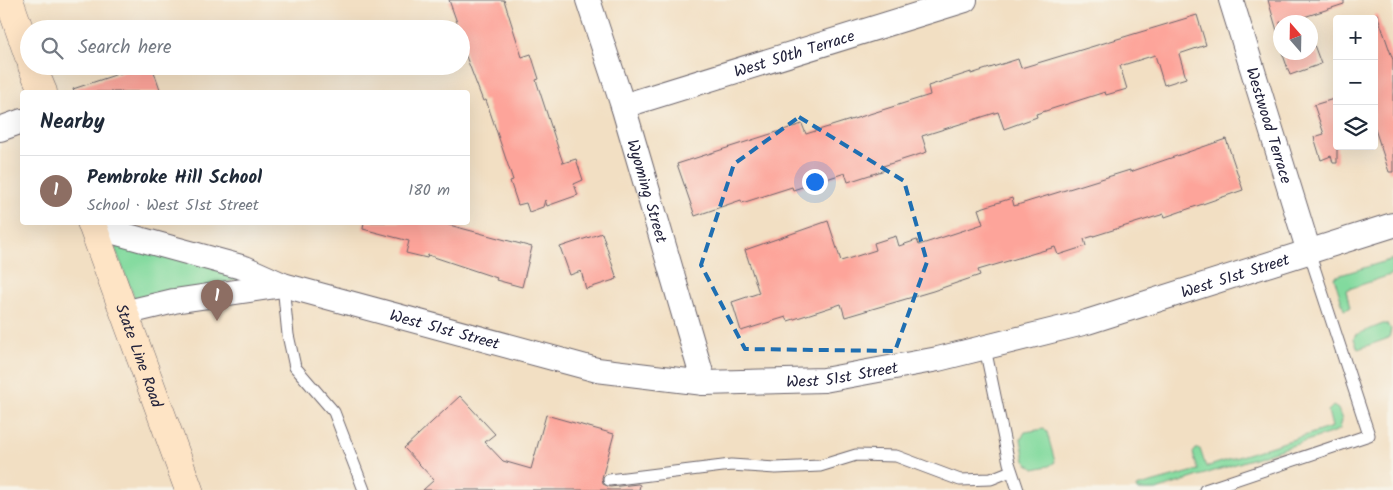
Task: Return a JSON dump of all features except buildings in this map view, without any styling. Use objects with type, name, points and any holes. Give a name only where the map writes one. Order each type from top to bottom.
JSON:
[{"type":"street","points":[[9,0],[20,31]]},
{"type":"street","name":"Wyoming Street","points":[[588,0],[623,106],[704,383]]},
{"type":"street","name":"West 50th Terrace","points":[[623,106],[965,0]]},
{"type":"street","name":"Westwood Terrace","points":[[1231,0],[1309,252]]},
{"type":"street","points":[[36,75],[42,90]]},
{"type":"street","points":[[0,130],[20,122]]},
{"type":"street","name":"State Line Road","points":[[92,225],[189,490]]},
{"type":"street","name":"West 51st Street","points":[[95,225],[245,268],[283,285],[598,370],[704,383],[824,380],[938,360],[1087,322],[1393,225]]},
{"type":"street","name":"West 51st Street","points":[[124,313],[174,301],[283,285]]},
{"type":"lane","points":[[1205,490],[1369,435],[1309,252]]},
{"type":"lane","points":[[283,285],[288,336],[295,367],[334,412],[364,490]]},
{"type":"lane","points":[[984,348],[1018,490]]},
{"type":"lane","points":[[609,480],[731,465],[776,468],[820,466],[856,456],[896,456],[960,480],[991,479],[1012,471]]},
{"type":"highlighted area","points":[[799,117],[904,181],[927,262],[895,351],[745,349],[701,265],[734,164]]},
{"type":"green space","points":[[121,242],[239,273],[241,279],[142,301],[134,297],[115,248]]},
{"type":"green space","points":[[1393,259],[1393,274],[1346,290],[1350,308],[1344,310],[1334,277]]},
{"type":"green space","points":[[1387,324],[1391,329],[1389,338],[1358,349],[1354,339],[1355,335]]},
{"type":"green space","points":[[1333,406],[1338,409],[1342,420],[1340,429],[1334,432],[1156,490],[1137,490],[1136,487],[1198,470],[1193,453],[1196,449],[1200,449],[1206,467],[1332,427],[1328,411]]},
{"type":"green space","points":[[1044,429],[1047,432],[1055,462],[1049,466],[1034,469],[1025,461],[1021,439],[1025,432]]},
{"type":"place","name":"Pembroke Hill School","points":[[217,321]]}]
